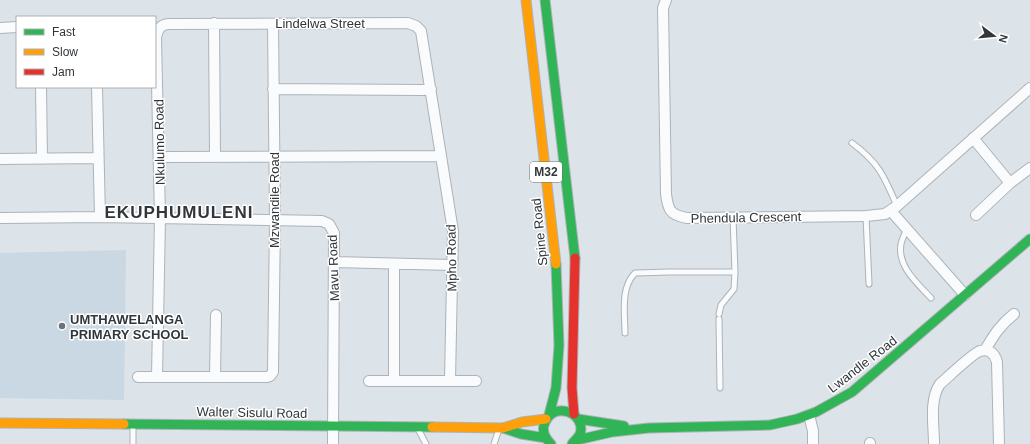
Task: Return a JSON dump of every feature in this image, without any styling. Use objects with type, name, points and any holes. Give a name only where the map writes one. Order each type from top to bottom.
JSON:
[{"type":"street","name":"Spine Road","points":[[526,0],[556,267],[559,338],[558,366],[556,388],[548,417],[543,428],[548,442]]},
{"type":"street","name":"M32","points":[[545,0],[575,256],[572,388],[576,417],[580,429],[575,442]]},
{"type":"street","name":"Phendula Crescent","points":[[666,0],[663,8],[667,204],[673,213],[680,217],[866,216],[885,214],[894,208],[1030,88]]},
{"type":"street","points":[[214,23],[215,156]]},
{"type":"street","name":"Lindelwa Street","points":[[159,28],[168,24],[214,23],[408,23],[416,26],[421,31],[430,89]]},
{"type":"street","name":"Mzwandile Road","points":[[215,377],[267,377],[273,372],[275,221],[273,24]]},
{"type":"street","points":[[0,28],[16,27]]},
{"type":"street","name":"Nkulumo Road","points":[[157,377],[160,218],[156,38],[159,28]]},
{"type":"street","points":[[41,88],[42,159]]},
{"type":"street","points":[[97,88],[100,217]]},
{"type":"street","points":[[273,89],[430,89]]},
{"type":"street","name":"Mpho Road","points":[[430,89],[453,231],[450,380]]},
{"type":"street","points":[[973,138],[1010,183]]},
{"type":"street","points":[[159,157],[274,156],[433,158],[441,156]]},
{"type":"street","points":[[0,159],[98,158]]},
{"type":"street","points":[[976,215],[1010,183],[1030,168]]},
{"type":"street","points":[[894,208],[907,229],[965,295]]},
{"type":"street","name":"Mavu Road","points":[[0,218],[160,218],[322,221],[329,224],[334,233],[333,444]]},
{"type":"street","name":"Lwandle Road","points":[[575,442],[602,433],[650,429],[769,425],[810,415],[852,392],[1030,239]]},
{"type":"street","points":[[334,262],[452,265]]},
{"type":"street","points":[[394,264],[394,380]]},
{"type":"street","points":[[985,350],[1002,324],[1014,314]]},
{"type":"street","points":[[138,377],[215,377],[216,315]]},
{"type":"street","points":[[934,444],[934,400],[937,388],[977,352],[985,350],[993,354],[997,362],[999,444]]},
{"type":"street","points":[[369,381],[476,381]]},
{"type":"street","points":[[548,417],[554,412],[562,410],[570,412],[576,417]]},
{"type":"street","points":[[810,415],[813,431],[813,444]]},
{"type":"street","name":"Walter Sisulu Road","points":[[501,428],[548,417]]},
{"type":"street","name":"Lwandle Road","points":[[576,417],[650,429]]},
{"type":"street","name":"Walter Sisulu Road","points":[[0,423],[501,428],[548,442]]},
{"type":"lane","points":[[852,143],[872,159],[879,168],[894,208]]},
{"type":"lane","points":[[866,216],[869,284]]},
{"type":"lane","points":[[720,388],[719,316],[721,305],[734,289],[735,272],[733,217]]},
{"type":"lane","points":[[907,229],[901,243],[902,262],[908,272],[931,298]]},
{"type":"lane","points":[[625,333],[627,283],[635,273],[735,272]]},
{"type":"lane","points":[[133,444],[134,424]]},
{"type":"lane","points":[[416,427],[426,444]]},
{"type":"lane","points":[[494,444],[501,428]]},
{"type":"shaded area","name":"UMTHAWELANGA PRIMARY SCHOOL","points":[[126,250],[124,400],[0,398],[0,253]]},
{"type":"traffic: fast","points":[[545,0],[575,258]]},
{"type":"traffic: fast","points":[[577,440],[612,432],[649,428],[770,425],[797,419],[816,412],[852,392],[1030,239]]},
{"type":"traffic: fast","points":[[549,415],[556,388],[559,345],[556,264]]},
{"type":"traffic: fast","points":[[551,444],[545,435],[544,425],[548,417],[554,412],[561,411],[568,412],[579,420],[581,427],[580,434],[572,444]]},
{"type":"traffic: fast","points":[[578,419],[624,426]]},
{"type":"traffic: fast","points":[[124,424],[432,427]]},
{"type":"traffic: fast","points":[[503,428],[521,434],[546,438]]},
{"type":"traffic: slow","points":[[526,0],[556,264]]},
{"type":"traffic: slow","points":[[432,427],[503,428],[522,422],[546,419]]},
{"type":"traffic: slow","points":[[0,423],[124,424]]},
{"type":"traffic: jam","points":[[574,414],[572,388],[575,258]]},
{"type":"place","name":"UMTHAWELANGA PRIMARY SCHOOL","points":[[62,326]]},
{"type":"district","name":"EKUPHUMULENI","points":[[179,212]]}]
